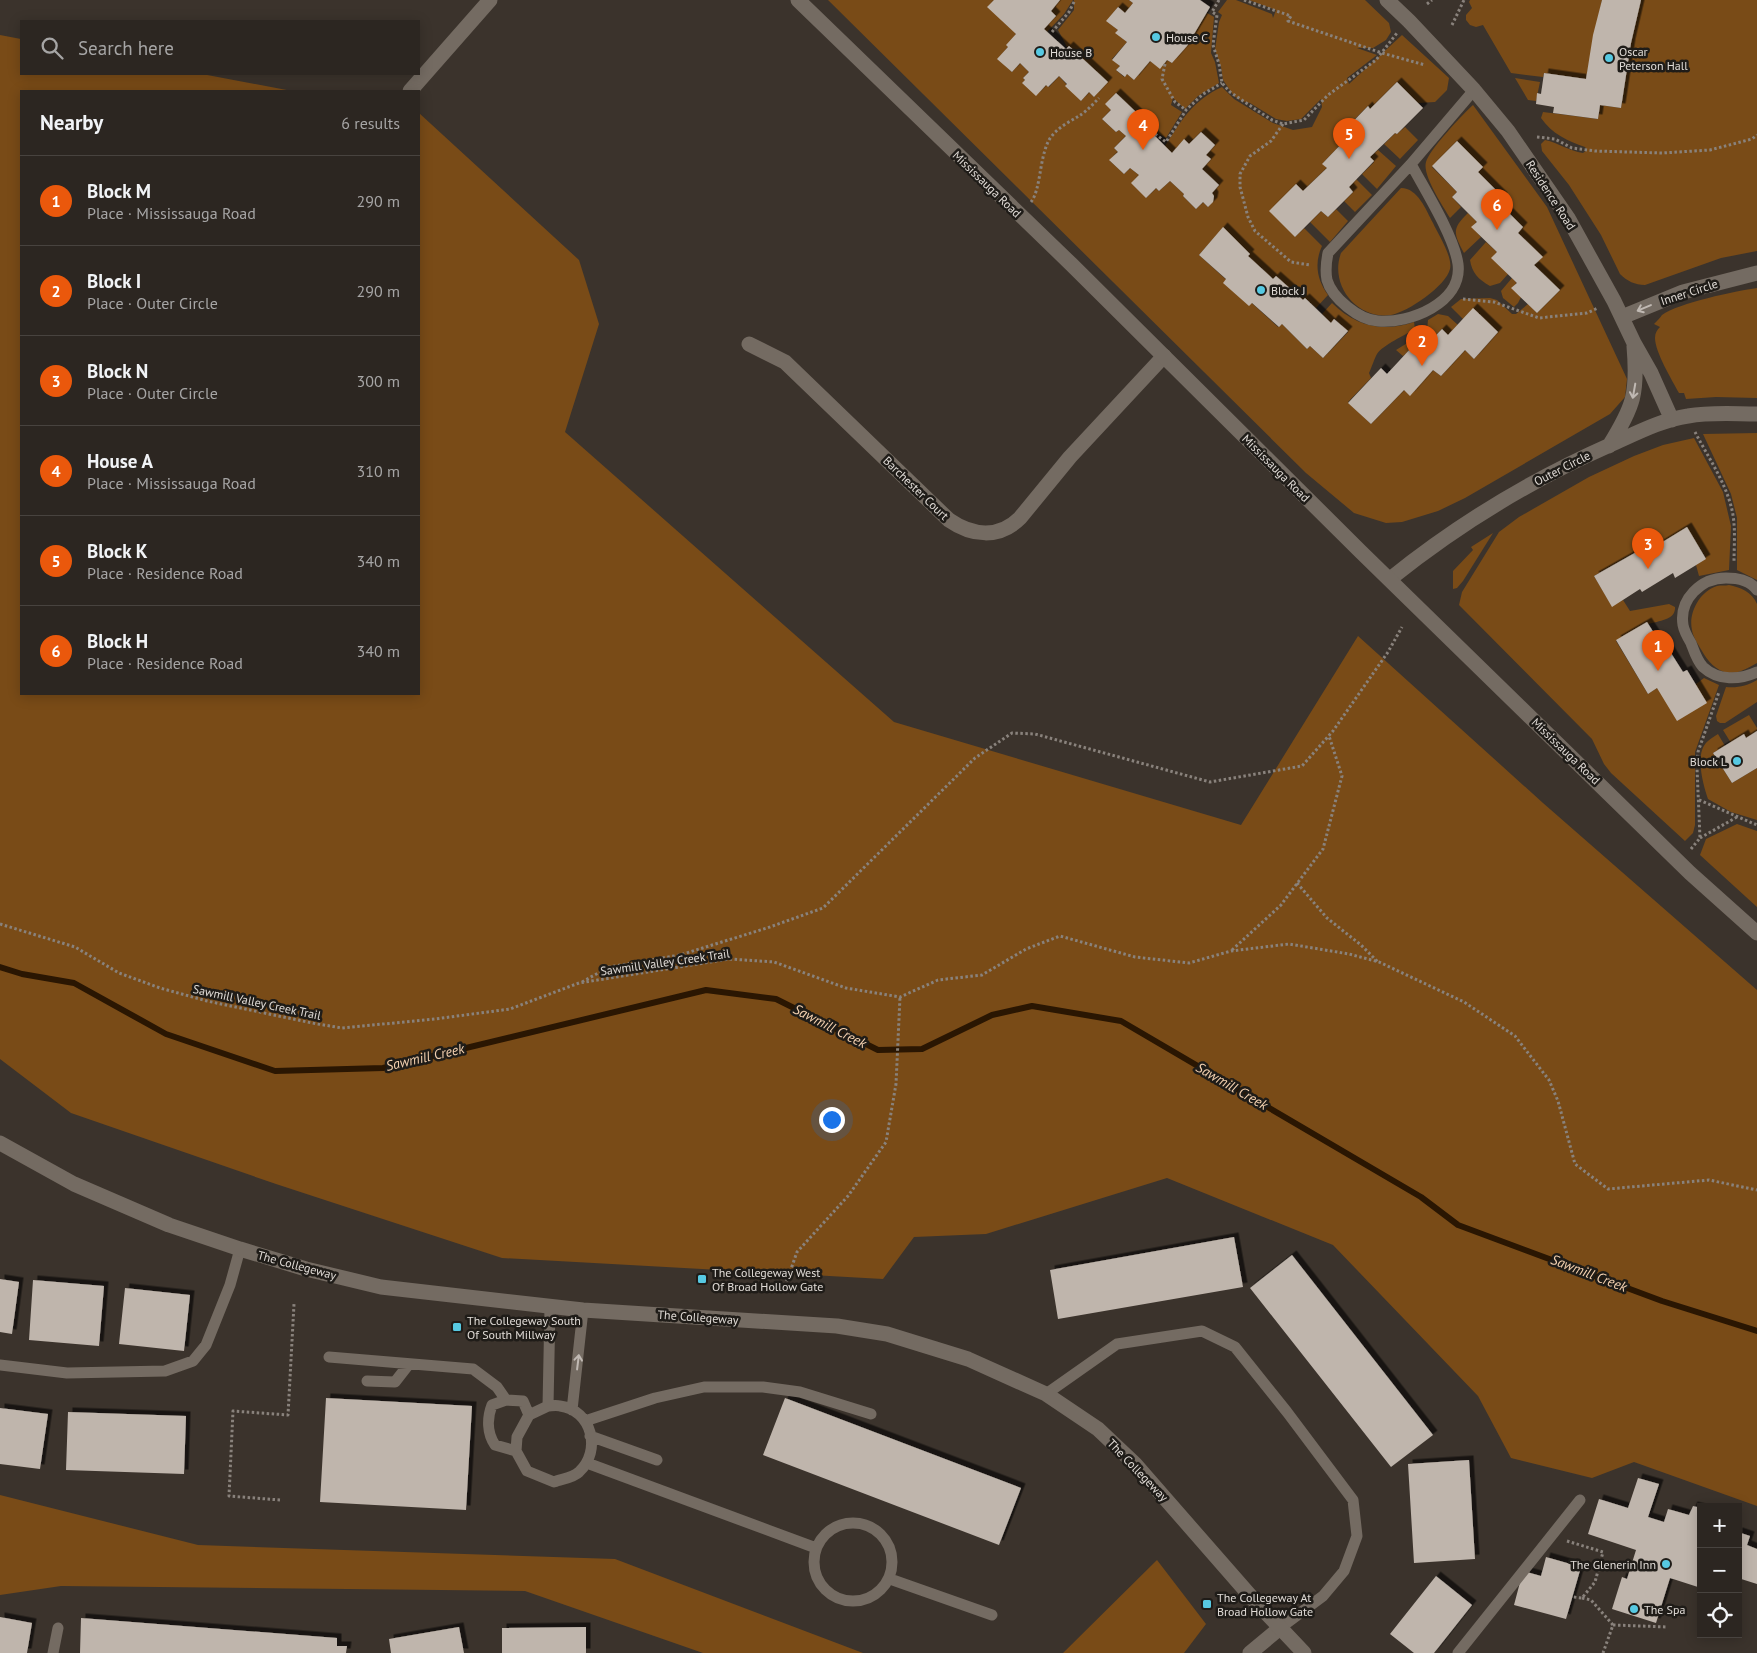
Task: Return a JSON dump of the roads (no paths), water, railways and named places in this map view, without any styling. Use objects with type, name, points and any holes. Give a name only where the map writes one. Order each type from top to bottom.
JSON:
[{"type":"street","points":[[411,90],[490,0]]},
{"type":"street","name":"Mississauga Road","points":[[798,0],[1164,356],[1690,873],[1757,933]]},
{"type":"street","name":"Residence Road","points":[[1386,0],[1409,21],[1474,90],[1508,131],[1568,218],[1651,373],[1672,420]]},
{"type":"street","name":"Inner Circle","points":[[1622,317],[1683,292],[1757,273]]},
{"type":"street","points":[[1608,446],[1625,420],[1632,403],[1636,386],[1634,343]]},
{"type":"street","name":"Barchester Court","points":[[749,344],[785,362],[949,520],[968,530],[988,534],[1014,524],[1020,518],[1070,457],[1164,356]]},
{"type":"street","name":"Outer Circle","points":[[1390,580],[1452,534],[1539,479],[1576,459],[1642,430],[1672,420],[1695,415],[1757,414]]},
{"type":"street","name":"The Collegeway","points":[[0,1143],[74,1184],[169,1224],[240,1250],[306,1269],[381,1287],[583,1310],[837,1326],[887,1334],[968,1359],[1046,1394],[1098,1429],[1135,1464],[1304,1653]]},
{"type":"street","points":[[1250,1653],[1280,1628]]},
{"type":"lane","points":[[1410,164],[1456,251],[1458,266],[1455,284],[1445,298],[1427,311],[1404,320],[1376,321],[1355,313],[1336,296],[1327,281],[1325,267],[1328,254],[1474,90]]},
{"type":"lane","points":[[1757,590],[1754,585],[1733,578],[1721,578],[1706,582],[1698,587],[1686,603],[1683,626],[1697,658],[1704,667],[1730,679],[1757,672]]},
{"type":"lane","points":[[0,1365],[67,1372],[165,1372],[193,1361],[206,1345],[230,1285],[240,1250]]},
{"type":"lane","points":[[548,1406],[550,1307]]},
{"type":"lane","points":[[572,1410],[583,1310]]},
{"type":"lane","points":[[1046,1394],[1117,1344],[1202,1331],[1235,1347],[1353,1500],[1357,1536],[1344,1571],[1323,1596],[1280,1628]]},
{"type":"lane","points":[[329,1357],[473,1369],[496,1387],[506,1400]]},
{"type":"lane","points":[[367,1381],[395,1382],[408,1364]]},
{"type":"lane","points":[[585,1421],[655,1398],[704,1387],[762,1387],[800,1392],[871,1414]]},
{"type":"lane","points":[[516,1450],[495,1445],[489,1436],[489,1413],[492,1405],[506,1400],[522,1401],[529,1415]]},
{"type":"lane","points":[[548,1406],[560,1406],[572,1410],[585,1421],[589,1428],[592,1449],[587,1463],[578,1474],[554,1482],[527,1471],[516,1450],[517,1437],[529,1415],[548,1406]]},
{"type":"lane","points":[[590,1436],[657,1460]]},
{"type":"lane","points":[[587,1463],[816,1548]]},
{"type":"lane","points":[[1458,1653],[1580,1500]]},
{"type":"lane","points":[[846,1523],[867,1525],[885,1537],[893,1557],[890,1579],[880,1592],[863,1601],[841,1600],[825,1591],[814,1572],[816,1548],[829,1531],[846,1523]]},
{"type":"lane","points":[[890,1579],[992,1615]]},
{"type":"lane","points":[[53,1653],[58,1628]]},
{"type":"waterway","name":"Sawmill Creek","points":[[0,967],[22,974],[74,983],[166,1034],[275,1071],[383,1068],[706,990],[776,999],[878,1050],[922,1049],[992,1015],[1032,1006],[1121,1021],[1421,1197],[1458,1225],[1662,1301],[1757,1331]]},
{"type":"place","name":"House C","points":[[1156,37]]},
{"type":"place","name":"House B","points":[[1040,52]]},
{"type":"place","name":"Oscar Peterson Hall","points":[[1609,58]]},
{"type":"place","name":"House A","points":[[1143,150]]},
{"type":"place","name":"Block K","points":[[1349,159]]},
{"type":"place","name":"Block H","points":[[1497,230]]},
{"type":"place","name":"Block J","points":[[1261,290]]},
{"type":"place","name":"Block I","points":[[1422,366]]},
{"type":"place","name":"Block N","points":[[1648,569]]},
{"type":"place","name":"Block M","points":[[1658,671]]},
{"type":"place","name":"Block L","points":[[1737,761]]},
{"type":"place","name":"The Collegeway West Of Broad Hollow Gate","points":[[702,1279]]},
{"type":"place","name":"The Collegeway South Of South Millway","points":[[457,1327]]},
{"type":"place","name":"The Glenerin Inn","points":[[1666,1564]]},
{"type":"place","name":"The Collegeway At Broad Hollow Gate","points":[[1207,1604]]},
{"type":"place","name":"The Spa","points":[[1634,1609]]}]
